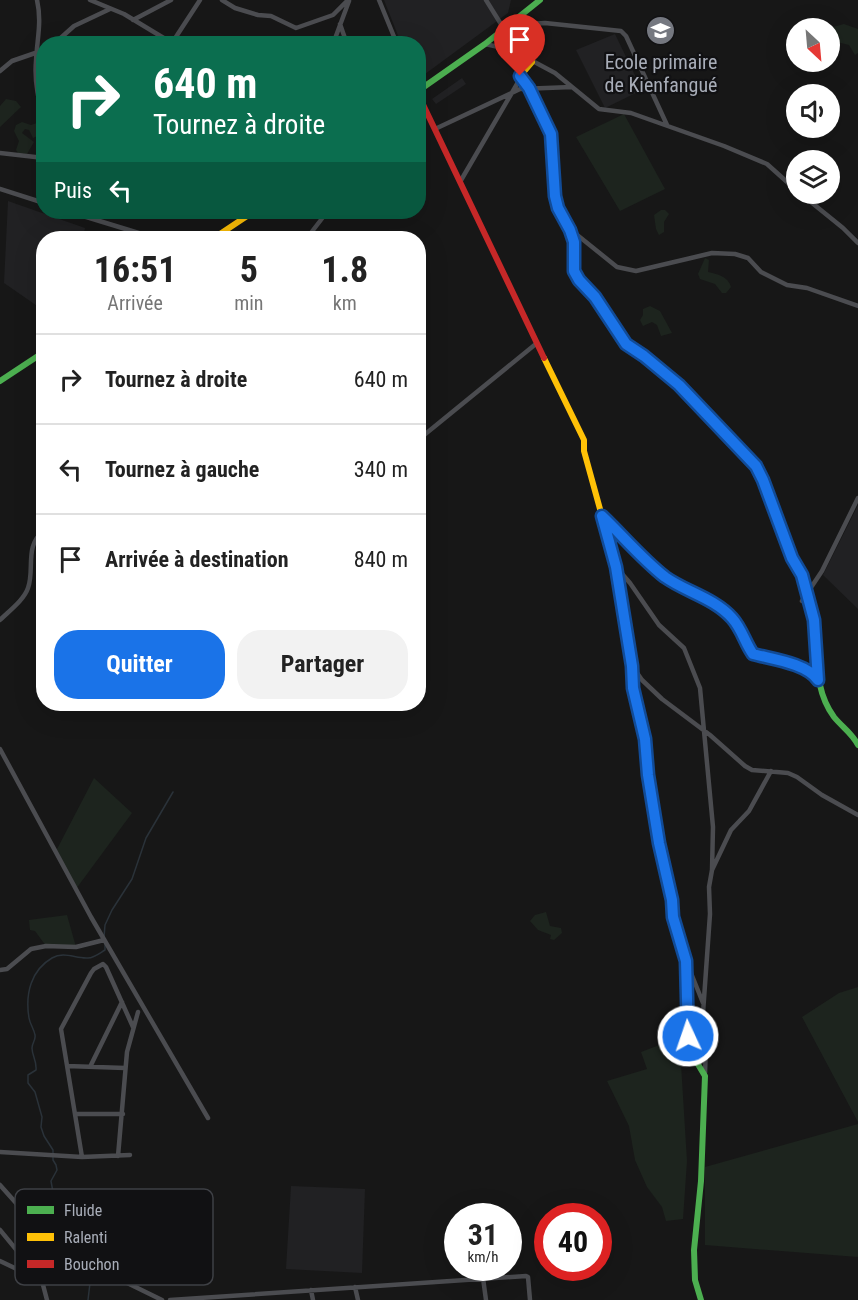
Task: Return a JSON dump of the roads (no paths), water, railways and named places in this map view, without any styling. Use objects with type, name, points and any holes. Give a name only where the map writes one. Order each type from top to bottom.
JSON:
[{"type":"street","points":[[37,0],[39,36]]},
{"type":"street","points":[[90,0],[117,11],[160,36]]},
{"type":"street","points":[[133,20],[160,3],[171,0]]},
{"type":"street","points":[[177,36],[200,0]]},
{"type":"street","points":[[222,0],[235,8],[258,15],[271,16],[296,28],[333,15],[349,0]]},
{"type":"street","points":[[336,36],[349,0]]},
{"type":"street","points":[[379,0],[394,36]]},
{"type":"street","points":[[486,0],[504,29]]},
{"type":"street","points":[[426,86],[485,44],[540,0]]},
{"type":"street","points":[[63,36],[74,26],[110,9]]},
{"type":"street","points":[[519,17],[514,25],[509,49],[520,76],[529,88],[551,134],[555,196],[558,208],[574,242],[574,271],[595,297],[626,344],[679,385],[756,466],[792,558],[802,575],[814,620],[818,680]]},
{"type":"street","points":[[504,29],[514,25],[545,23],[621,31],[626,36],[668,127]]},
{"type":"street","points":[[340,24],[344,36]]},
{"type":"street","points":[[485,44],[509,49],[555,73],[598,109],[631,113],[724,146],[767,164],[786,181]]},
{"type":"street","points":[[1,67],[12,61],[36,54]]},
{"type":"street","points":[[460,182],[513,93],[520,76],[532,62]]},
{"type":"street","points":[[435,129],[513,93],[529,88],[572,87]]},
{"type":"street","points":[[426,109],[581,431],[616,567],[632,666],[633,688],[645,739],[644,754],[659,843],[672,900],[673,917],[686,961],[704,1006]]},
{"type":"street","points":[[0,153],[36,157]]},
{"type":"street","points":[[0,189],[36,200]]},
{"type":"street","points":[[813,204],[858,243]]},
{"type":"street","points":[[93,219],[132,231]]},
{"type":"street","points":[[224,231],[242,219]]},
{"type":"street","points":[[312,231],[322,219]]},
{"type":"street","points":[[570,230],[618,267],[626,270],[636,271],[712,253],[735,254],[748,258],[761,272],[787,285],[807,288],[858,306]]},
{"type":"street","points":[[426,433],[537,343]]},
{"type":"street","points":[[0,381],[36,357]]},
{"type":"street","points":[[802,602],[822,571],[858,498]]},
{"type":"street","points":[[602,516],[659,572],[731,617],[745,637],[753,654],[782,660],[814,674],[833,716],[854,737],[858,745]]},
{"type":"street","points":[[0,620],[28,588],[32,549],[36,540]]},
{"type":"street","points":[[616,567],[659,625],[684,648],[700,688],[713,827],[704,1006],[705,1076],[701,1170],[694,1250],[695,1280],[701,1300]]},
{"type":"street","points":[[632,666],[642,680],[662,699],[704,729],[745,766],[756,771],[788,773],[858,814]]},
{"type":"street","points":[[0,749],[104,940],[208,1119]]},
{"type":"street","points":[[712,870],[731,830],[749,811],[771,771]]},
{"type":"street","points":[[0,970],[7,969],[31,949],[46,946],[76,947],[104,940]]},
{"type":"street","points":[[686,961],[686,1021],[690,1051],[705,1076]]},
{"type":"street","points":[[82,1156],[62,1029],[94,969],[103,964],[106,967],[133,1027]]},
{"type":"street","points":[[90,1067],[122,1002]]},
{"type":"street","points":[[118,1156],[125,1068],[138,1012]]},
{"type":"street","points":[[67,1066],[125,1068]]},
{"type":"street","points":[[75,1114],[123,1114]]},
{"type":"street","points":[[0,1152],[82,1156],[130,1155]]},
{"type":"street","points":[[0,1185],[15,1202]]},
{"type":"street","points":[[0,1230],[15,1248]]},
{"type":"street","points":[[0,1261],[15,1268]]},
{"type":"street","points":[[522,1276],[528,1277],[530,1300]]},
{"type":"street","points":[[170,1300],[444,1281]]},
{"type":"street","points":[[483,1281],[486,1300]]},
{"type":"street","points":[[43,1285],[47,1300]]},
{"type":"street","points":[[131,1285],[162,1300]]},
{"type":"street","points":[[355,1287],[358,1300]]},
{"type":"street","points":[[311,1290],[313,1300]]},
{"type":"street","points":[[266,1293],[268,1300]]},
{"type":"waterway","points":[[104,937],[105,925],[132,879],[146,838],[173,792]]},
{"type":"waterway","points":[[52,1189],[51,1181],[57,1170],[53,1160],[53,1150],[44,1136],[41,1127],[42,1117],[35,1092],[28,1083],[28,1075],[36,1070],[32,1048],[35,1035],[28,1009],[29,992],[34,976],[52,958],[61,955],[92,957],[105,950],[105,944]]},
{"type":"waterway","points":[[88,1300],[90,1285]]},
{"type":"place","name":"Ecole primaire de Kienfangué","points":[[661,31]]}]
